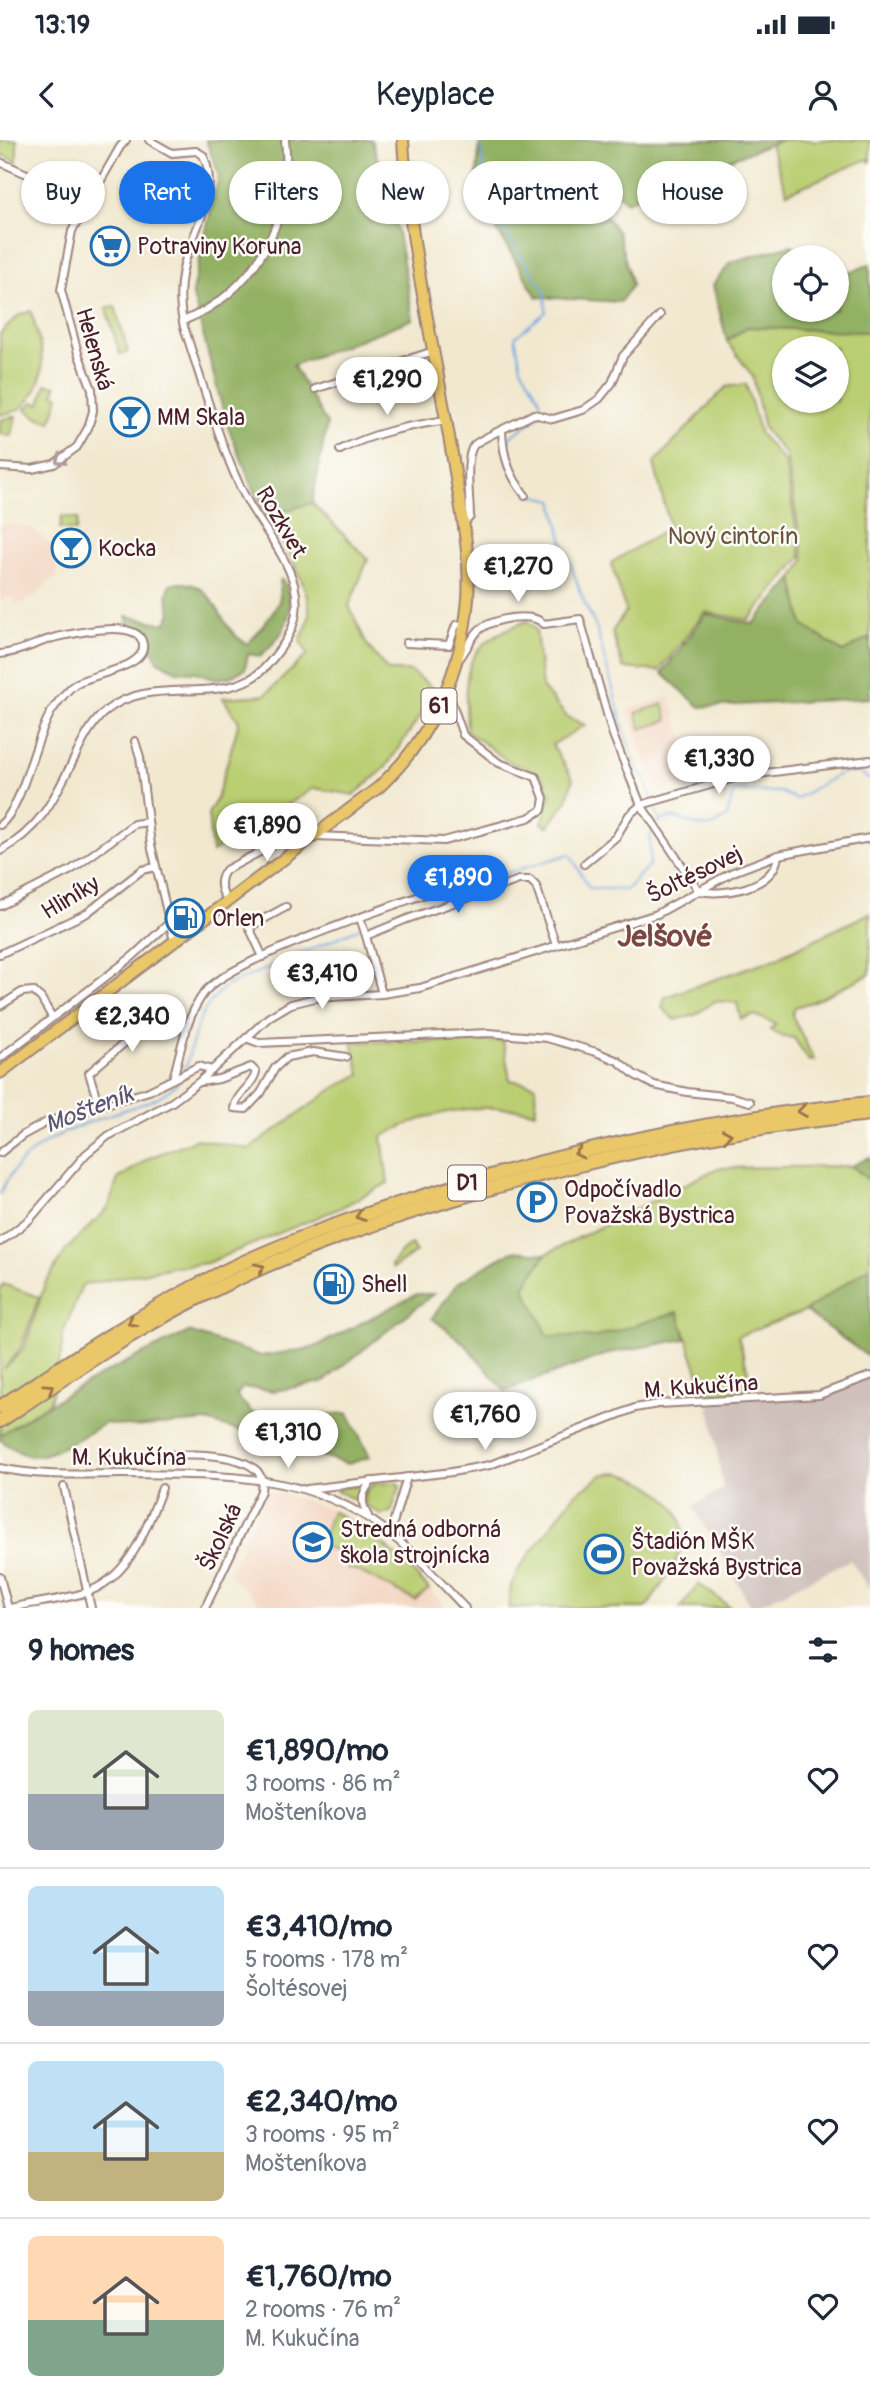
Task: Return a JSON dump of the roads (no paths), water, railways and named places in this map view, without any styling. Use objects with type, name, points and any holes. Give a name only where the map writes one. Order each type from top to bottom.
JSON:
[{"type":"highway","name":"D1","points":[[0,1421],[165,1303],[231,1268],[315,1233],[392,1205],[509,1170],[647,1138],[760,1117],[870,1103]]},
{"type":"highway","name":"D1","points":[[0,1407],[95,1351],[234,1280],[320,1243],[398,1216],[523,1179],[650,1149],[762,1129],[870,1115]]},
{"type":"main road","name":"61","points":[[0,1073],[379,787],[401,765],[432,719],[447,689],[457,662],[465,624],[469,575],[463,524],[408,199],[402,140]]},
{"type":"street","name":"Helenská","points":[[105,173],[126,140]]},
{"type":"street","name":"Rozkvet","points":[[0,851],[15,843],[44,815],[83,740],[107,710],[118,703],[147,693],[212,689],[253,678],[271,661],[292,629],[296,597],[292,574],[276,542],[248,503],[233,471],[179,304],[187,254],[208,201],[207,164],[203,155],[196,151],[172,153],[149,140]]},
{"type":"street","points":[[183,321],[210,310],[246,276],[266,250],[279,216],[286,180],[285,140]]},
{"type":"street","points":[[0,162],[21,172]]},
{"type":"street","name":"Helenská","points":[[0,467],[16,469],[54,464],[77,447],[88,428],[93,411],[92,390],[78,353],[61,290],[72,231],[76,224]]},
{"type":"street","points":[[463,524],[470,517],[469,459],[472,446],[480,439],[534,414],[553,419],[583,410],[599,400],[612,383],[623,356],[660,315]]},
{"type":"street","points":[[315,389],[434,351]]},
{"type":"street","points":[[340,450],[365,437],[446,420]]},
{"type":"street","points":[[502,431],[503,453],[513,479],[525,495]]},
{"type":"street","points":[[457,662],[480,629],[505,620],[526,616],[539,619],[544,624],[580,619],[612,736],[641,805],[699,891],[723,892],[760,881],[774,869],[779,855]]},
{"type":"street","points":[[406,643],[449,645],[456,625],[465,624]]},
{"type":"street","points":[[0,654],[23,651],[58,636],[117,628],[139,635],[143,644],[142,653],[131,663],[75,684],[52,710],[15,802],[6,820],[0,825]]},
{"type":"street","points":[[315,836],[444,841],[528,818],[542,810],[544,798],[536,777],[499,763],[463,735],[447,689]]},
{"type":"street","points":[[135,741],[140,757],[156,867],[174,941]]},
{"type":"street","points":[[583,864],[616,837],[629,815],[641,805],[741,776],[870,760]]},
{"type":"street","name":"Hliníky","points":[[0,906],[71,870],[134,824],[148,822]]},
{"type":"street","points":[[227,900],[221,888],[226,870],[304,828]]},
{"type":"street","name":"Šoltésovej","points":[[0,1242],[30,1219],[93,1148],[108,1136],[173,1102],[269,1017],[291,1004],[315,998],[420,988],[664,911],[741,869],[779,855],[870,838]]},
{"type":"street","name":"Hliníky","points":[[0,954],[87,913],[142,870],[156,867]]},
{"type":"street","points":[[173,1079],[192,1010],[206,990],[221,978],[263,957],[363,927],[407,919],[519,880],[530,880],[536,886],[556,945]]},
{"type":"street","points":[[363,927],[425,894]]},
{"type":"street","points":[[263,957],[249,927],[286,907]]},
{"type":"street","points":[[0,1058],[132,957],[169,923]]},
{"type":"street","points":[[363,927],[382,993]]},
{"type":"street","points":[[0,1006],[22,992],[33,991],[41,998],[52,1017]]},
{"type":"street","points":[[99,1106],[89,1073],[167,1007],[174,1009],[186,1032]]},
{"type":"street","points":[[246,1038],[259,1043],[489,1034],[547,1038],[618,1061],[653,1085],[750,1102]]},
{"type":"street","points":[[198,1082],[219,1079],[251,1067],[256,1072],[255,1079],[236,1101],[234,1108],[246,1109],[261,1093],[275,1068],[287,1057],[313,1052],[346,1057]]},
{"type":"street","points":[[0,1153],[23,1135],[47,1122],[149,1091],[204,1065],[212,1070]]},
{"type":"street","name":"M. Kukučína","points":[[0,1468],[42,1474],[220,1475],[307,1489],[490,1465],[635,1408],[658,1404],[814,1395],[870,1376]]},
{"type":"street","points":[[107,1460],[204,1455],[235,1460],[256,1469],[262,1480]]},
{"type":"street","points":[[390,1533],[407,1477]]},
{"type":"street","name":"Školská","points":[[205,1608],[261,1491],[262,1480]]},
{"type":"street","points":[[370,1519],[362,1500],[364,1490],[372,1481]]},
{"type":"street","points":[[64,1487],[92,1608]]},
{"type":"street","points":[[0,1577],[9,1608],[88,1592],[106,1583],[120,1570],[145,1530],[162,1488]]},
{"type":"street","points":[[307,1489],[343,1503],[390,1533],[460,1606]]},
{"type":"waterway","name":"Mošteník","points":[[478,140],[482,152],[484,199],[545,292],[546,312],[515,337],[521,367],[540,399],[541,414]]},
{"type":"waterway","name":"Mošteník","points":[[507,451],[510,437],[537,418]]},
{"type":"waterway","name":"Mošteník","points":[[509,456],[515,474]]},
{"type":"waterway","name":"Mošteník","points":[[518,478],[529,494],[553,500],[562,539],[582,597],[596,627],[625,733],[637,768],[644,776],[660,821],[658,824]]},
{"type":"waterway","points":[[660,821],[673,818],[698,826],[713,825],[727,817],[734,791],[780,792],[796,799],[841,773],[858,772],[870,780]]},
{"type":"waterway","name":"Mošteník","points":[[365,926],[392,914],[465,891],[507,873],[570,854],[589,888],[626,890],[650,864],[650,836],[655,829]]},
{"type":"waterway","name":"Mošteník","points":[[185,1071],[198,1024],[209,1004],[226,986],[360,928]]},
{"type":"waterway","name":"Mošteník","points":[[0,1194],[10,1176],[36,1149],[69,1130],[157,1098],[171,1089],[183,1076]]},
{"type":"place","name":"Potraviny Koruna","points":[[110,246]]},
{"type":"place","name":"MM Skala","points":[[130,417]]},
{"type":"place","name":"Kocka","points":[[71,548]]},
{"type":"place","name":"Orlen","points":[[185,918]]},
{"type":"place","name":"Odpočívadlo Považská Bystrica","points":[[537,1202]]},
{"type":"place","name":"Shell","points":[[334,1284]]},
{"type":"place","name":"Stredná odborná škola strojnícka","points":[[313,1542]]},
{"type":"place","name":"Štadión MŠK Považská Bystrica","points":[[604,1554]]},
{"type":"district","name":"Jelšové","points":[[665,936]]},
{"type":"park label","name":"Nový cintorín","points":[[733,536]]}]
